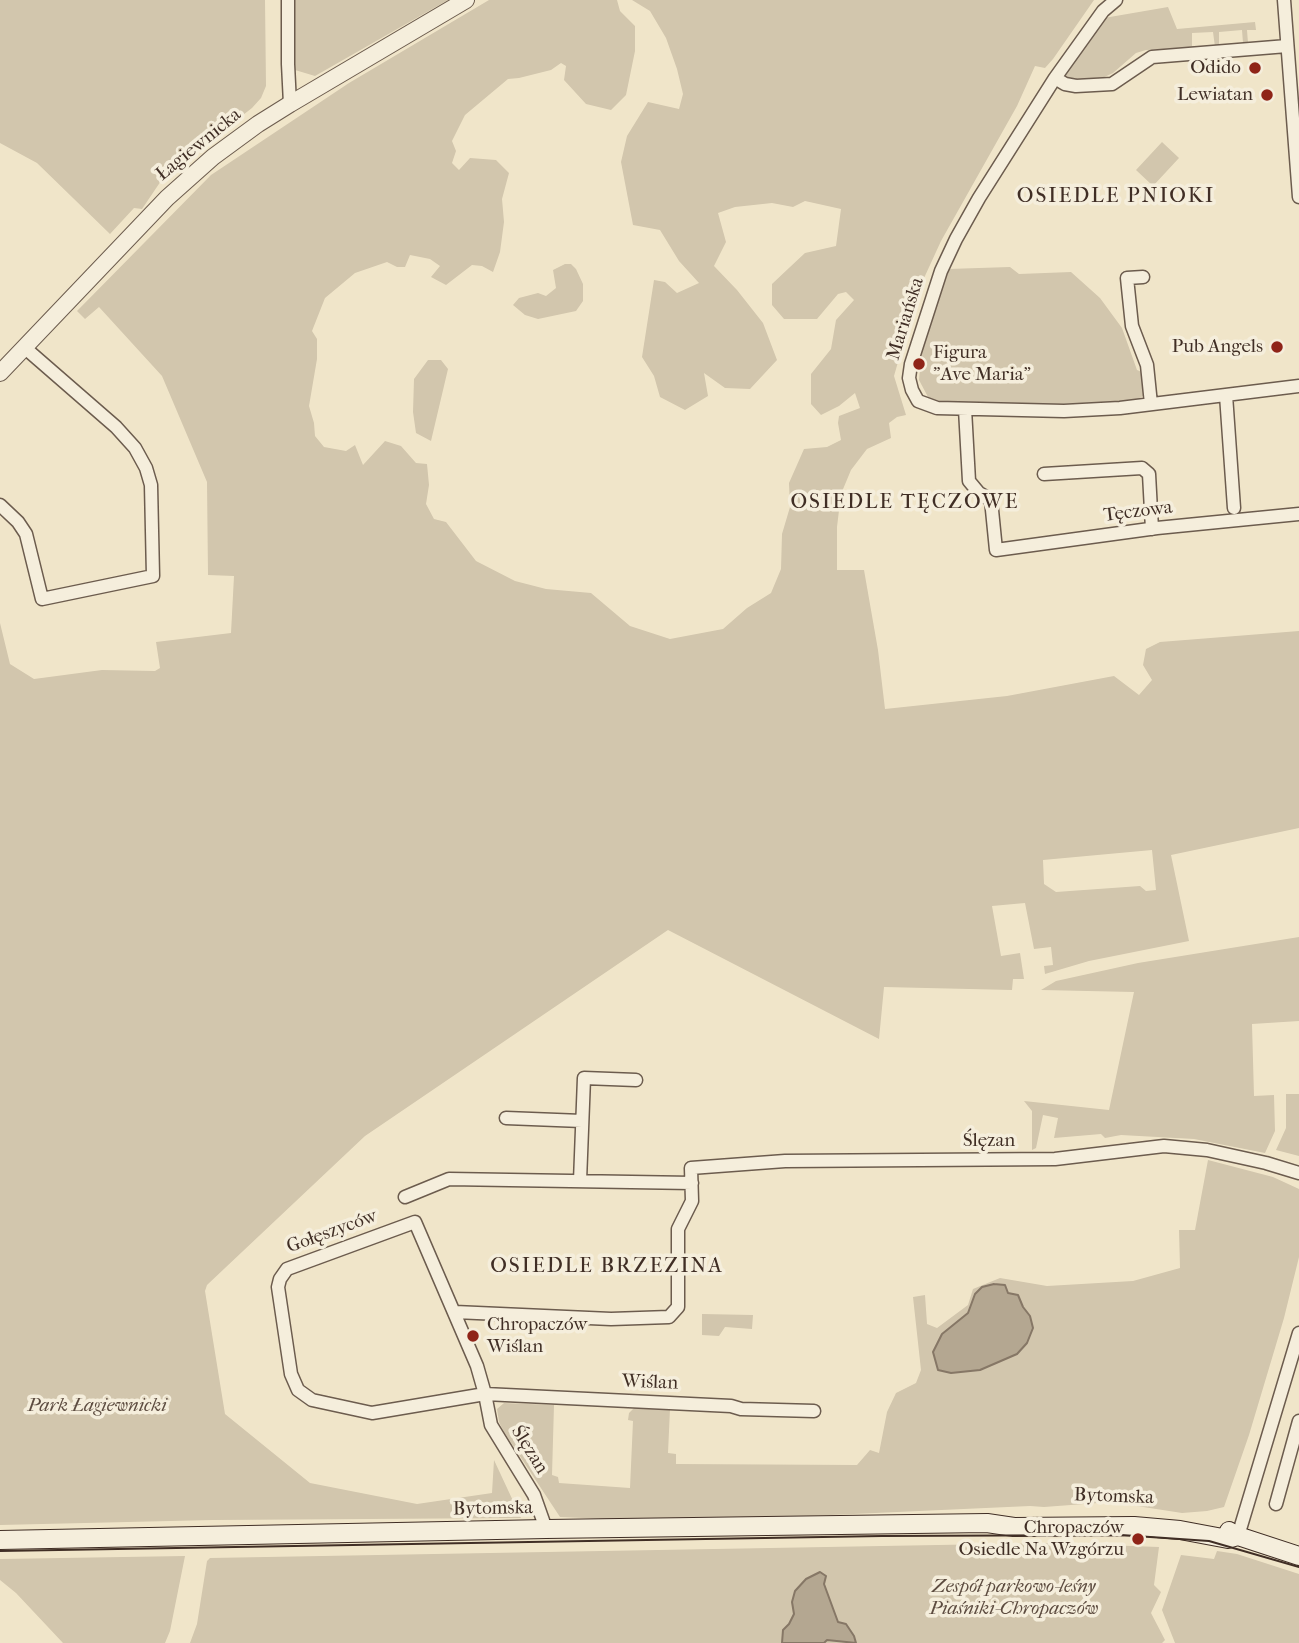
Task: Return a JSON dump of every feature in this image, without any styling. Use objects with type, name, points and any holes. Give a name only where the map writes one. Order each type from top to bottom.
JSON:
[{"type":"main road","name":"Bytomska","points":[[0,1540],[987,1523],[1014,1517],[1119,1517],[1225,1529],[1238,1536],[1299,1556]]},
{"type":"street","points":[[288,0],[290,104]]},
{"type":"street","name":"Łagiewnicka","points":[[0,373],[190,177],[244,134],[290,104],[466,0]]},
{"type":"street","name":"Mariańska","points":[[1116,0],[1103,11],[1055,78],[956,239],[941,271],[911,364],[909,378],[918,401],[937,408],[1083,411],[1299,386]]},
{"type":"street","points":[[1284,0],[1299,197]]},
{"type":"street","points":[[1055,78],[1076,86],[1112,84],[1153,57],[1287,46]]},
{"type":"street","points":[[1143,277],[1127,278],[1132,326],[1147,365],[1151,404]]},
{"type":"street","points":[[0,505],[26,534],[43,600],[153,576],[150,485],[146,468],[116,427],[24,347]]},
{"type":"street","points":[[1226,395],[1234,508]]},
{"type":"street","name":"Tęczowa","points":[[965,409],[969,481],[991,500],[996,550],[1153,529],[1299,514]]},
{"type":"street","points":[[1044,474],[1142,468],[1149,474],[1153,529]]},
{"type":"street","points":[[580,1181],[584,1078],[636,1080]]},
{"type":"street","points":[[506,1118],[582,1121]]},
{"type":"street","name":"Ślęzan","points":[[692,1183],[691,1168],[752,1163],[1055,1159],[1164,1146],[1207,1150],[1299,1173]]},
{"type":"street","points":[[405,1197],[449,1179],[692,1183],[692,1201],[678,1229],[678,1307],[669,1317],[611,1319],[455,1312]]},
{"type":"street","name":"Ślęzan","points":[[415,1222],[477,1366],[491,1425],[534,1495],[546,1529]]},
{"type":"street","name":"Gołęszyców","points":[[415,1222],[292,1266],[282,1274],[278,1287],[293,1383],[304,1396],[312,1400],[372,1413],[485,1394]]},
{"type":"street","points":[[1238,1536],[1299,1333]]},
{"type":"street","name":"Wiślan","points":[[485,1394],[814,1411]]},
{"type":"street","points":[[1276,1504],[1299,1421]]},
{"type":"street","points":[[1263,1454],[1288,1460]]},
{"type":"green space","points":[[0,0],[265,0],[266,86],[261,98],[252,108],[165,175],[142,209],[134,208],[110,234],[37,163],[0,143]]},
{"type":"green space","points":[[295,0],[448,0],[315,76],[295,70]]},
{"type":"green space","name":"Park Łagiewnicki","points":[[489,0],[617,0],[620,11],[635,26],[635,51],[626,95],[611,110],[586,104],[564,80],[566,66],[561,63],[551,70],[508,79],[465,115],[452,141],[456,151],[452,163],[459,170],[470,158],[496,160],[509,173],[502,199],[504,222],[500,252],[493,272],[482,266],[472,265],[446,285],[431,277],[440,266],[430,259],[410,255],[405,267],[397,267],[387,262],[355,273],[325,298],[312,331],[317,339],[317,359],[309,406],[315,436],[324,447],[346,451],[355,445],[363,465],[385,441],[401,446],[416,463],[427,464],[429,485],[426,504],[434,519],[446,522],[476,561],[515,581],[546,589],[591,593],[630,626],[670,639],[723,629],[747,608],[771,593],[781,569],[782,534],[790,507],[789,483],[804,449],[827,447],[841,440],[839,416],[860,408],[855,393],[839,406],[821,415],[811,404],[811,374],[831,349],[836,320],[854,300],[846,292],[838,294],[817,319],[784,319],[772,305],[772,284],[805,253],[836,246],[841,209],[805,201],[793,207],[772,203],[735,207],[718,213],[726,242],[714,266],[763,323],[777,360],[750,389],[725,388],[704,373],[708,396],[685,410],[660,397],[654,376],[642,357],[654,280],[665,282],[677,293],[699,283],[679,261],[660,230],[633,225],[621,162],[627,136],[648,102],[679,109],[683,94],[666,38],[650,11],[632,0],[1094,0],[1045,68],[1035,66],[1017,106],[941,241],[919,289],[894,376],[906,415],[889,423],[891,438],[867,449],[851,470],[841,494],[837,527],[837,570],[864,570],[885,709],[1007,696],[1114,676],[1139,695],[1152,680],[1143,665],[1146,649],[1160,642],[1299,631],[1299,828],[1171,855],[1189,941],[1089,961],[1045,974],[1044,966],[1053,965],[1051,947],[1034,949],[1025,903],[992,906],[1001,956],[1020,953],[1024,979],[1013,979],[1012,990],[884,987],[879,1039],[668,930],[365,1136],[207,1285],[205,1291],[225,1414],[310,1483],[417,1504],[492,1493],[494,1460],[521,1518],[213,1520],[0,1525],[0,623],[10,664],[34,679],[102,670],[155,671],[160,668],[156,642],[231,633],[234,576],[208,575],[207,482],[162,376],[99,307],[85,319],[77,311],[211,175],[349,83]],"holes":[[[1152,850],[1156,890],[1146,891],[1140,886],[1056,892],[1044,884],[1043,860]]]},
{"type":"green space","points":[[1168,7],[1177,29],[1255,22],[1256,30],[1247,30],[1248,43],[1254,43],[1236,44],[1243,43],[1242,30],[1219,32],[1219,45],[1227,46],[1215,47],[1213,32],[1192,33],[1192,46],[1199,48],[1146,50],[1136,53],[1113,73],[1100,79],[1087,81],[1065,76],[1065,71],[1104,18]]},
{"type":"green space","points":[[1162,142],[1179,158],[1153,186],[1136,170]]},
{"type":"green space","points":[[571,264],[576,269],[583,284],[583,301],[576,311],[538,319],[525,315],[513,305],[519,298],[538,293],[546,296],[556,288],[553,270]]},
{"type":"green space","points":[[1010,267],[1019,274],[1071,272],[1100,298],[1122,328],[1137,370],[1144,373],[1143,396],[1134,401],[1088,406],[945,404],[928,397],[919,380],[922,345],[948,269]]},
{"type":"green space","points":[[428,360],[441,360],[448,369],[431,441],[416,433],[413,412],[414,379]]},
{"type":"green space","points":[[1299,937],[1299,1021],[1252,1024],[1254,1096],[1274,1095],[1275,1131],[1265,1153],[1194,1139],[1121,1135],[1105,1138],[1101,1134],[1054,1138],[1058,1118],[1043,1115],[1036,1148],[1032,1150],[1032,1111],[1024,1101],[1109,1110],[1134,992],[1041,990],[1056,981],[1138,963]]},
{"type":"green space","points":[[1286,1094],[1299,1094],[1299,1156],[1276,1150],[1286,1128]]},
{"type":"green space","points":[[1208,1160],[1273,1177],[1299,1189],[1299,1257],[1249,1435],[1224,1507],[1182,1513],[1111,1502],[676,1522],[560,1517],[499,1422],[497,1409],[504,1403],[554,1405],[552,1475],[558,1477],[559,1483],[630,1488],[633,1421],[628,1420],[629,1413],[634,1408],[670,1409],[668,1453],[676,1454],[676,1464],[857,1465],[870,1450],[879,1453],[887,1412],[896,1393],[916,1383],[921,1370],[913,1297],[925,1295],[927,1324],[937,1328],[968,1305],[973,1289],[1000,1278],[1047,1286],[1133,1281],[1180,1268],[1179,1230],[1195,1230]]},
{"type":"green space","points":[[702,1314],[753,1315],[752,1329],[725,1327],[719,1336],[702,1335]]},
{"type":"green space","name":"Zespół parkowo-leśny Piaśniki-Chropaczów","points":[[1050,1543],[1104,1550],[1104,1545],[1159,1547],[1154,1585],[1161,1592],[1151,1613],[1165,1640],[1162,1643],[190,1643],[197,1624],[207,1561],[210,1558]]},
{"type":"green space","points":[[1217,1551],[1237,1554],[1299,1574],[1299,1643],[1175,1643],[1162,1610],[1181,1555],[1214,1559]]},
{"type":"green space","points":[[185,1556],[170,1631],[165,1643],[63,1643],[16,1593],[0,1580],[0,1559]]},
{"type":"shaded area","points":[[1005,1285],[1008,1293],[1018,1295],[1030,1316],[1033,1328],[1027,1343],[1017,1354],[980,1370],[951,1373],[938,1370],[933,1352],[942,1334],[968,1313],[975,1294],[982,1287]]},
{"type":"shaded area","points":[[820,1572],[826,1576],[824,1584],[838,1622],[846,1624],[856,1643],[827,1640],[824,1643],[782,1643],[783,1630],[794,1614],[792,1602],[795,1591],[806,1579]]},
{"type":"tram line","points":[[0,1551],[882,1536],[1121,1535],[1209,1541],[1299,1567]]},
{"type":"place","name":"Odido","points":[[1255,68]]},
{"type":"place","name":"Lewiatan","points":[[1267,95]]},
{"type":"place","name":"Pub Angels","points":[[1277,347]]},
{"type":"place","name":"Figura \"Ave Maria\"","points":[[919,364]]},
{"type":"place","name":"Chropaczów Wiślan","points":[[473,1336]]},
{"type":"place","name":"Chropaczów Osiedle Na Wzgórzu","points":[[1138,1539]]},
{"type":"district","name":"OSIEDLE PNIOKI","points":[[1116,197]]},
{"type":"district","name":"OSIEDLE TĘCZOWE","points":[[905,503]]},
{"type":"district","name":"OSIEDLE BRZEZINA","points":[[607,1267]]}]
